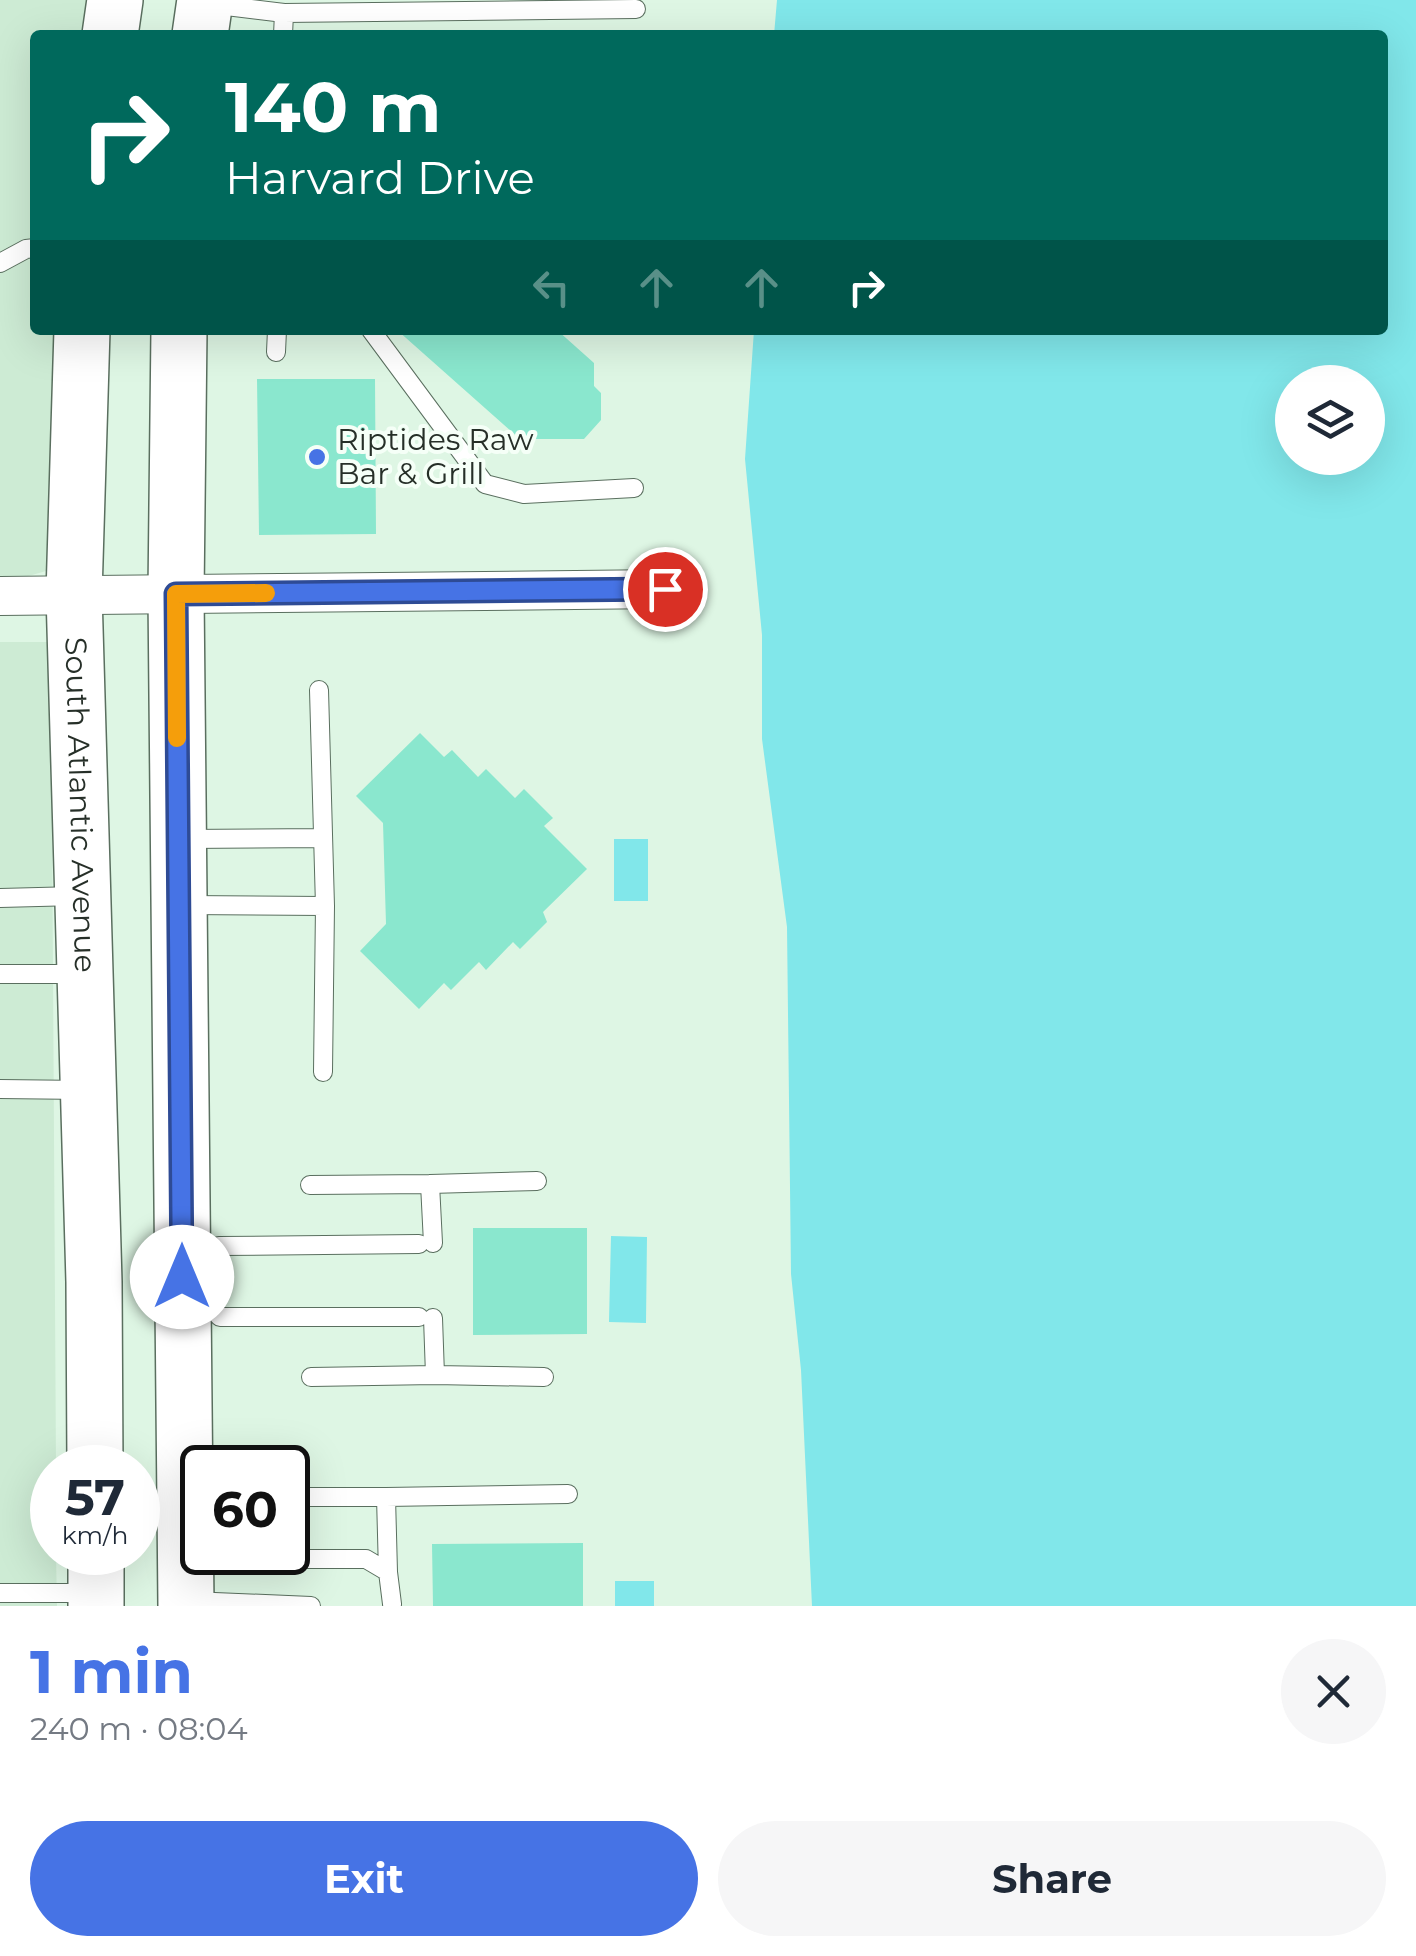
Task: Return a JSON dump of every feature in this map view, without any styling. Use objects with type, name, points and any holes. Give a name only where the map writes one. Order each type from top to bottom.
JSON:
[{"type":"main road","points":[[111,30],[116,0]]},
{"type":"main road","name":"South Atlantic Avenue","points":[[82,335],[74,594],[94,1282],[95,1445]]},
{"type":"main road","points":[[179,335],[176,594],[186,1588]]},
{"type":"main road","points":[[94,1282],[182,1277]]},
{"type":"street","points":[[0,596],[665,589]]},
{"type":"lane","points":[[203,13],[636,9]]},
{"type":"lane","points":[[283,30],[284,13]]},
{"type":"lane","points":[[0,263],[30,249]]},
{"type":"lane","points":[[276,352],[277,335]]},
{"type":"lane","points":[[374,335],[485,484],[524,494],[634,488]]},
{"type":"lane","points":[[318,690],[325,906],[322,1072]]},
{"type":"lane","points":[[178,839],[323,838]]},
{"type":"lane","points":[[0,898],[83,896]]},
{"type":"lane","points":[[179,905],[325,906]]},
{"type":"lane","points":[[0,974],[85,974]]},
{"type":"lane","points":[[0,1089],[88,1090]]},
{"type":"lane","points":[[310,1186],[537,1181]]},
{"type":"lane","points":[[430,1184],[426,1244],[219,1246],[182,1277],[220,1317],[426,1318],[436,1376]]},
{"type":"lane","points":[[311,1376],[544,1377]]},
{"type":"lane","points":[[310,1497],[568,1494]]},
{"type":"lane","points":[[386,1497],[392,1604]]},
{"type":"lane","points":[[186,1588],[366,1560],[388,1572]]},
{"type":"lane","points":[[0,1593],[96,1584]]},
{"type":"lane","points":[[186,1588],[310,1606]]},
{"type":"shaded area","points":[[0,0],[86,0],[83,30],[30,30],[30,335],[64,335],[53,569],[0,581]]},
{"type":"shaded area","points":[[0,642],[51,642],[56,1445],[30,1445],[30,1575],[56,1575],[57,1606],[0,1606]]},
{"type":"water","points":[[777,0],[1416,0],[1416,1606],[812,1606],[801,1370],[791,1274],[787,927],[762,739],[762,635],[745,459],[754,335],[1388,335],[1388,30],[774,30]]},
{"type":"water","points":[[614,839],[648,839],[648,901],[614,901]]},
{"type":"water","points":[[611,1236],[647,1237],[646,1323],[609,1322]]},
{"type":"water","points":[[615,1581],[654,1581],[654,1606],[615,1606]]},
{"type":"building","points":[[403,335],[563,335],[594,363],[594,386],[601,393],[601,420],[584,439],[520,439]]},
{"type":"building","name":"Riptides Raw Bar & Grill","points":[[257,379],[375,379],[376,534],[259,535]]},
{"type":"building","points":[[420,733],[444,757],[452,750],[478,777],[486,769],[515,798],[524,789],[553,818],[544,826],[587,869],[543,912],[547,922],[520,949],[513,942],[486,970],[479,962],[451,990],[444,983],[419,1009],[360,951],[386,924],[383,823],[356,796]]},
{"type":"building","points":[[473,1228],[587,1228],[587,1334],[473,1335]]},
{"type":"building","points":[[583,1543],[583,1606],[433,1606],[432,1544]]},
{"type":"slow traffic","points":[[177,738],[176,594],[266,593]]},
{"type":"place","name":"Riptides Raw Bar & Grill","points":[[317,457]]},
{"type":"route","points":[[182,1277],[176,594],[665,589]]}]
